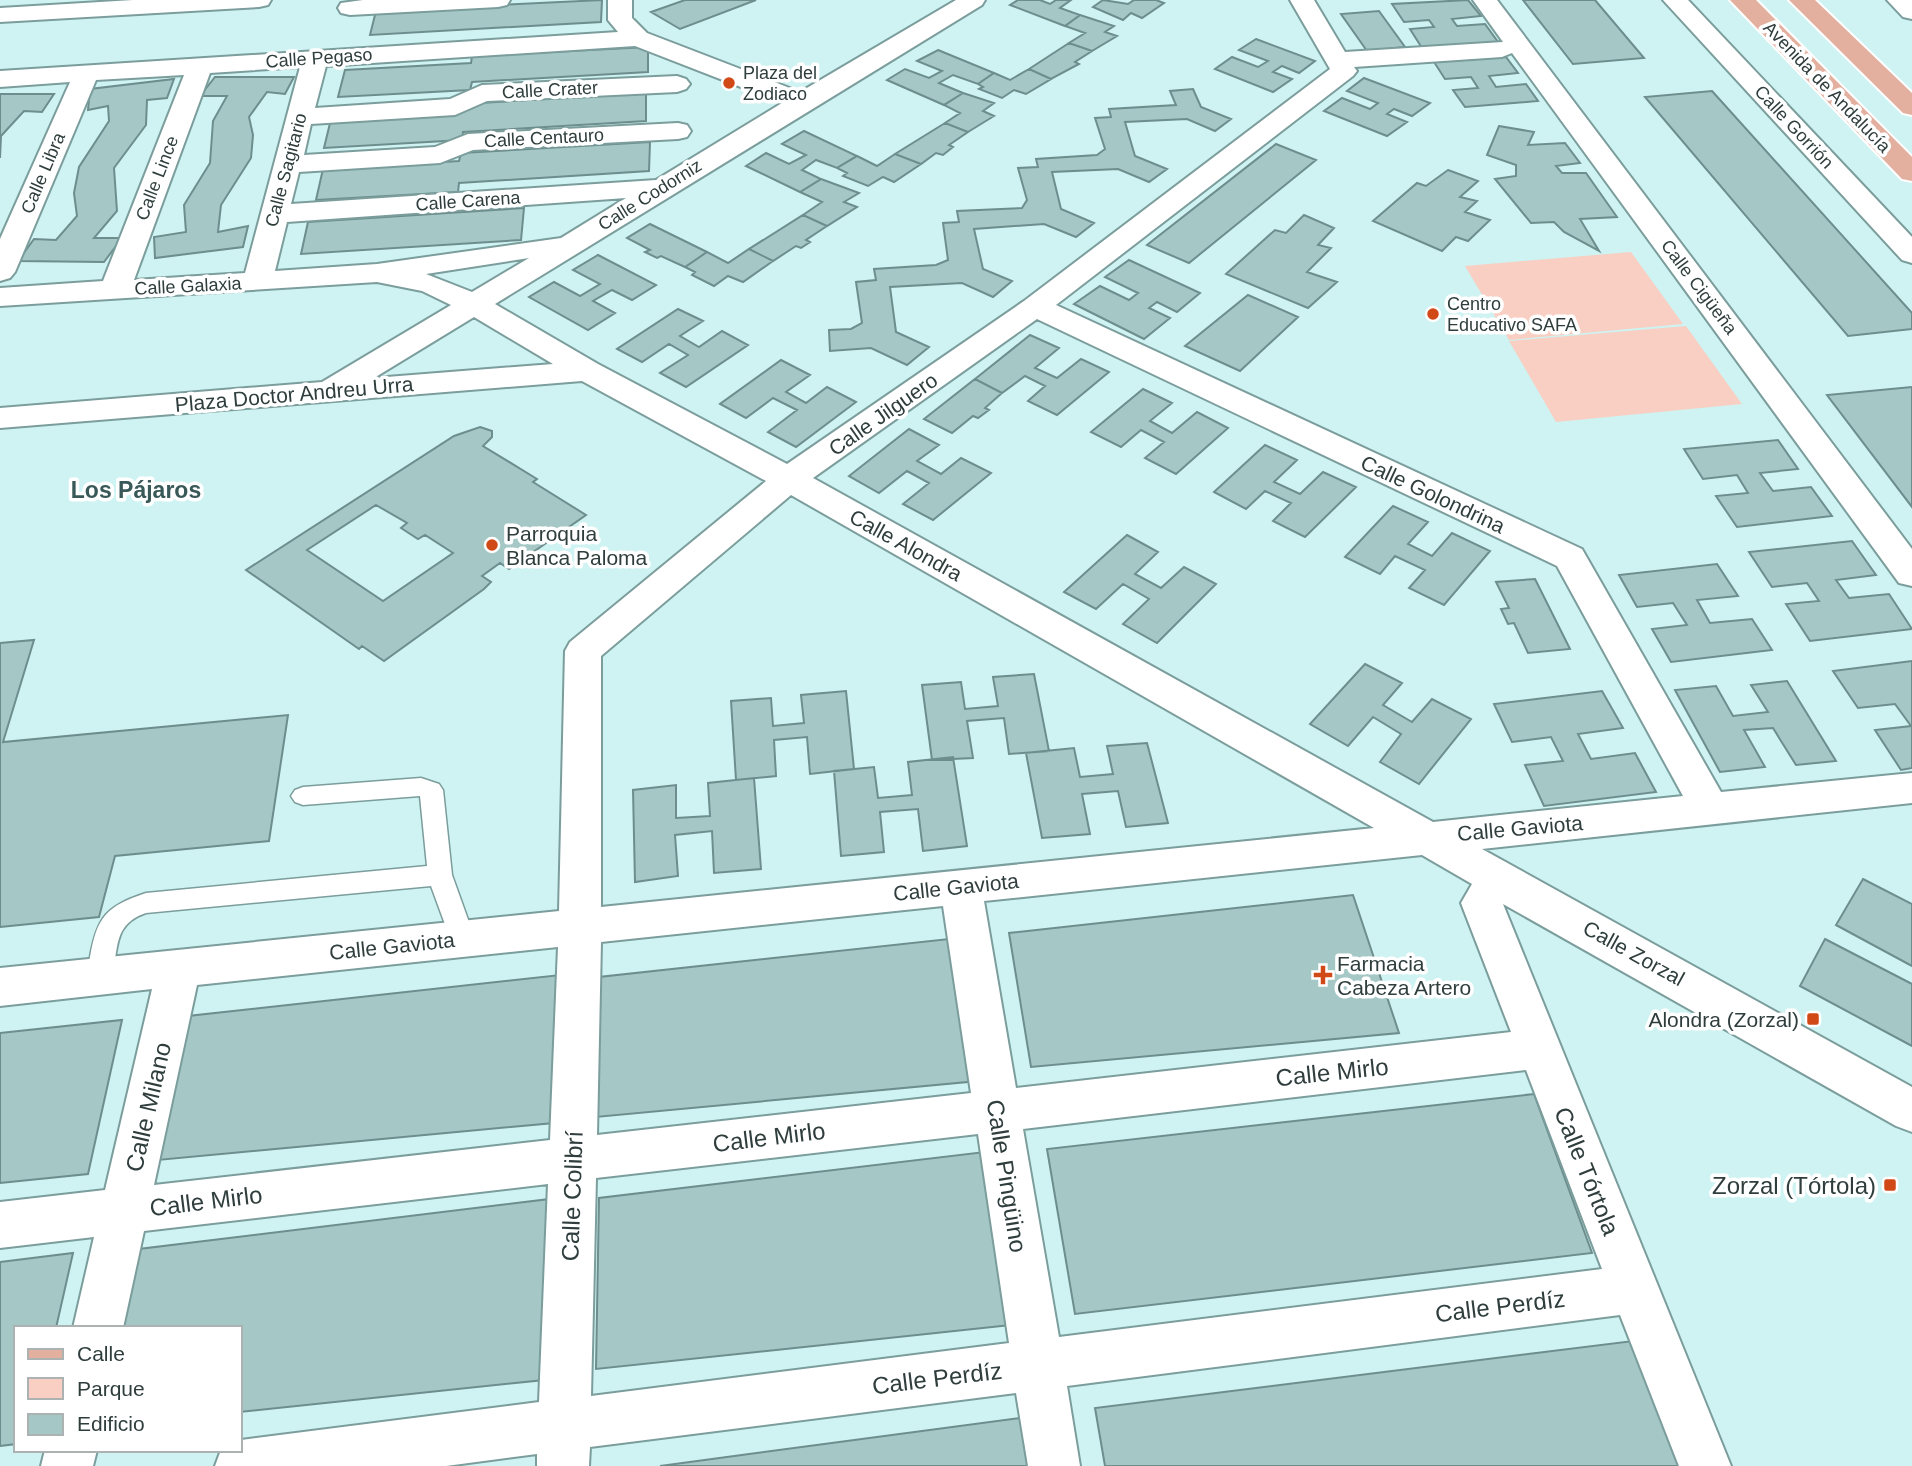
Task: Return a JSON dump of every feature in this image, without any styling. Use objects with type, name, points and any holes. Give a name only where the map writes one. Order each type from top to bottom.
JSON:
[{"type":"main road","name":"Avenida de Andalucía","points":[[1742,0],[1912,173]]},
{"type":"main road","name":"Avenida de Andalucía","points":[[1801,0],[1912,107]]},
{"type":"street","points":[[4,10],[259,0]]},
{"type":"street","points":[[351,4],[498,0]]},
{"type":"street","name":"Calle Codorniz","points":[[330,391],[475,304],[800,101],[972,0]]},
{"type":"street","points":[[1302,0],[1338,60],[1502,49]]},
{"type":"street","name":"Calle Cigüeña","points":[[1485,0],[1912,574]]},
{"type":"street","name":"Calle Gorrión","points":[[1675,0],[1912,254]]},
{"type":"street","points":[[1899,0],[1912,12]]},
{"type":"street","points":[[627,1],[620,20],[638,38],[800,101]]},
{"type":"street","name":"Calle Sagitario","points":[[257,282],[300,117],[351,4]]},
{"type":"street","name":"Calle Pegaso","points":[[0,79],[638,38]]},
{"type":"street","points":[[671,182],[678,131],[676,52]]},
{"type":"street","name":"Calle Jilguero","points":[[580,926],[583,651],[789,480],[1035,307],[1345,71],[1338,60]]},
{"type":"street","name":"Calle Lince","points":[[114,290],[200,66]]},
{"type":"street","name":"Calle Libra","points":[[0,272],[86,74]]},
{"type":"street","name":"Calle Crater","points":[[300,117],[456,107],[482,93],[677,84]]},
{"type":"street","name":"Calle Centauro","points":[[288,164],[440,155],[468,142],[678,131]]},
{"type":"street","name":"Calle Carena","points":[[275,214],[671,182]]},
{"type":"street","points":[[377,273],[578,240]]},
{"type":"street","name":"Calle Galaxia","points":[[0,298],[377,273]]},
{"type":"street","name":"Calle Alondra","points":[[377,273],[431,284],[475,304],[587,371],[789,480],[1428,837]]},
{"type":"street","name":"Calle Golondrina","points":[[1035,307],[1570,558],[1711,810]]},
{"type":"street","name":"Plaza Doctor Andreu Urra","points":[[0,418],[587,371]]},
{"type":"street","name":"Calle Gaviota","points":[[0,987],[1912,788]]},
{"type":"street","name":"Calle Zorzal","points":[[1428,837],[1912,1111]]},
{"type":"street","name":"Calle Tórtola","points":[[1498,877],[1482,903],[1705,1466]]},
{"type":"street","name":"Calle Pingüino","points":[[961,886],[1054,1466]]},
{"type":"street","name":"Calle Colibrí","points":[[564,1445],[580,926]]},
{"type":"street","name":"Calle Milano","points":[[99,1326],[178,968]]},
{"type":"street","name":"Calle Mirlo","points":[[0,1225],[1538,1049]]},
{"type":"street","name":"Calle Perdíz","points":[[241,1466],[564,1445],[1038,1365],[1634,1289]]},
{"type":"lane","points":[[303,796],[421,786],[431,790],[439,875],[462,939]]},
{"type":"lane","points":[[99,976],[111,921],[124,909],[146,903],[439,875]]},
{"type":"green space","points":[[1631,252],[1683,324],[1509,340],[1465,266]]},
{"type":"green space","points":[[1686,326],[1742,404],[1556,422],[1509,341]]},
{"type":"building","points":[[602,0],[601,22],[370,35],[376,11]]},
{"type":"building","points":[[685,0],[756,0],[680,29],[651,12]]},
{"type":"building","points":[[1018,0],[1040,0],[1050,4],[1056,0],[1071,0],[1060,8],[1080,15],[1065,26],[1010,5]]},
{"type":"building","points":[[1103,0],[1128,4],[1134,0],[1156,0],[1164,3],[1142,18],[1131,13],[1123,20],[1093,7]]},
{"type":"building","points":[[1468,0],[1481,16],[1452,19],[1457,26],[1485,24],[1498,42],[1422,48],[1410,29],[1434,27],[1429,20],[1404,22],[1392,4]]},
{"type":"building","points":[[1523,0],[1595,0],[1644,58],[1573,64]]},
{"type":"building","points":[[1379,11],[1405,47],[1367,51],[1341,14]]},
{"type":"building","points":[[1080,15],[1114,26],[1105,32],[1117,36],[1092,51],[1069,43],[1085,33],[1065,26]]},
{"type":"building","points":[[1256,39],[1315,61],[1299,73],[1282,66],[1273,72],[1292,79],[1273,92],[1215,69],[1232,57],[1258,67],[1268,61],[1239,50]]},
{"type":"building","points":[[1069,43],[1092,51],[1075,62],[1079,64],[1051,79],[1029,69]]},
{"type":"building","points":[[648,47],[648,72],[472,82],[470,90],[338,97],[345,70],[471,63],[472,56]]},
{"type":"building","points":[[938,50],[994,73],[978,84],[953,75],[939,83],[963,93],[944,105],[887,80],[905,69],[929,78],[942,71],[917,61]]},
{"type":"building","points":[[1506,57],[1518,73],[1489,76],[1496,87],[1526,84],[1538,101],[1465,107],[1453,90],[1478,88],[1471,77],[1445,79],[1434,62]]},
{"type":"building","points":[[1029,69],[1051,79],[1026,94],[1014,90],[1002,98],[979,89],[983,87],[978,84],[994,73],[1010,80]]},
{"type":"building","points":[[215,77],[294,77],[285,94],[267,92],[249,117],[253,135],[251,158],[221,205],[218,232],[248,226],[243,247],[155,258],[154,237],[186,232],[184,205],[210,163],[213,121],[227,96],[200,96]]},
{"type":"building","points":[[1364,78],[1430,103],[1412,116],[1394,109],[1387,114],[1407,122],[1387,136],[1324,111],[1342,98],[1370,109],[1378,103],[1347,91]]},
{"type":"building","points":[[174,79],[167,98],[147,100],[146,125],[114,168],[117,211],[94,238],[122,238],[104,262],[18,261],[34,239],[56,240],[77,216],[74,193],[79,167],[109,121],[108,106],[88,110],[90,89]]},
{"type":"building","points":[[1193,89],[1201,107],[1231,119],[1215,131],[1187,119],[1125,122],[1135,156],[1167,169],[1149,182],[1118,169],[1052,172],[1061,209],[1094,223],[1076,237],[1044,224],[974,229],[983,269],[1012,281],[993,297],[962,283],[890,287],[896,332],[929,347],[907,365],[871,348],[830,351],[829,330],[851,329],[862,323],[856,282],[876,280],[874,269],[936,265],[948,260],[943,223],[959,222],[957,211],[1022,208],[1027,200],[1018,168],[1038,167],[1036,159],[1097,155],[1105,149],[1095,118],[1111,117],[1109,109],[1176,105],[1170,91]]},
{"type":"building","points":[[1712,91],[1912,313],[1912,329],[1848,336],[1645,97]]},
{"type":"building","points":[[646,93],[646,121],[463,132],[462,140],[324,148],[331,119],[463,104]]},
{"type":"building","points":[[963,93],[994,103],[983,111],[994,116],[968,132],[945,123],[960,113],[944,105]]},
{"type":"building","points":[[0,94],[54,94],[42,112],[24,111],[1,136],[0,158]]},
{"type":"building","points":[[945,123],[968,132],[949,145],[953,147],[943,155],[936,153],[921,164],[895,154]]},
{"type":"building","points":[[1499,126],[1534,132],[1528,145],[1565,143],[1580,163],[1556,166],[1562,173],[1586,173],[1617,217],[1580,219],[1599,251],[1564,232],[1554,222],[1531,223],[1495,179],[1516,176],[1516,165],[1487,155]]},
{"type":"building","points":[[804,131],[857,156],[837,168],[816,160],[802,170],[821,179],[800,192],[746,166],[766,153],[789,164],[806,155],[782,144]]},
{"type":"building","points":[[650,142],[649,171],[459,183],[458,192],[316,200],[323,169],[459,161],[461,153]]},
{"type":"building","points":[[1276,144],[1316,160],[1189,263],[1147,245]]},
{"type":"building","points":[[895,154],[921,164],[894,182],[883,177],[868,186],[843,176],[847,173],[837,168],[857,156],[877,166]]},
{"type":"building","points":[[1448,170],[1478,181],[1460,197],[1477,201],[1465,212],[1490,220],[1468,241],[1456,237],[1442,251],[1373,221],[1417,183],[1426,186]]},
{"type":"building","points":[[821,179],[859,193],[844,202],[857,207],[827,226],[803,215],[822,202],[800,192]]},
{"type":"building","points":[[524,208],[521,240],[301,254],[308,222]]},
{"type":"building","points":[[803,215],[827,226],[806,240],[810,242],[801,248],[796,246],[773,261],[749,249]]},
{"type":"building","points":[[1304,215],[1334,228],[1318,245],[1331,248],[1307,272],[1337,282],[1308,308],[1226,274],[1275,230],[1286,233]]},
{"type":"building","points":[[650,224],[707,252],[685,267],[661,256],[657,258],[645,252],[650,250],[627,238]]},
{"type":"building","points":[[749,249],[773,261],[743,282],[728,276],[714,286],[692,275],[695,272],[685,267],[707,252],[728,263]]},
{"type":"building","points":[[598,255],[656,285],[632,300],[612,290],[593,301],[615,313],[588,330],[529,297],[554,282],[580,296],[600,284],[573,270]]},
{"type":"building","points":[[1129,260],[1200,293],[1177,312],[1157,302],[1149,308],[1170,318],[1144,339],[1074,304],[1100,286],[1129,300],[1138,293],[1105,277]]},
{"type":"building","points":[[1248,295],[1298,317],[1240,371],[1185,346]]},
{"type":"building","points":[[678,309],[703,321],[680,336],[699,347],[722,331],[748,345],[686,387],[660,373],[688,355],[669,344],[642,362],[617,349]]},
{"type":"building","points":[[1030,335],[1059,348],[1035,368],[1057,378],[1081,359],[1109,372],[1057,415],[1028,401],[1045,386],[1025,376],[1002,393],[975,379]]},
{"type":"building","points":[[781,360],[810,375],[786,392],[806,403],[827,387],[856,402],[796,447],[768,432],[797,410],[773,398],[746,418],[720,404]]},
{"type":"building","points":[[975,379],[1002,393],[985,408],[989,410],[978,418],[973,416],[952,433],[924,419]]},
{"type":"building","points":[[1912,387],[1912,507],[1827,395]]},
{"type":"building","points":[[1143,389],[1172,403],[1150,421],[1172,433],[1197,412],[1228,428],[1176,474],[1145,458],[1164,442],[1141,430],[1121,447],[1091,432]]},
{"type":"building","name":"Parroquia Blanca Paloma","points":[[480,427],[492,431],[492,437],[483,446],[537,479],[533,482],[586,515],[509,569],[500,563],[482,576],[491,582],[484,589],[384,661],[362,646],[359,649],[246,570],[454,436]],"holes":[[[376,505],[407,523],[401,528],[418,539],[425,535],[453,553],[383,601],[307,550]]]},
{"type":"building","points":[[909,429],[939,445],[917,461],[941,474],[961,458],[991,473],[933,520],[903,504],[929,483],[907,471],[879,493],[849,476]]},
{"type":"building","points":[[1778,440],[1798,469],[1760,473],[1773,491],[1811,487],[1832,516],[1737,527],[1716,496],[1748,493],[1737,475],[1703,479],[1684,449]]},
{"type":"building","points":[[1265,445],[1297,460],[1274,482],[1300,494],[1323,472],[1356,487],[1305,537],[1273,521],[1291,503],[1265,491],[1246,509],[1214,492]]},
{"type":"building","points":[[1393,506],[1428,522],[1408,544],[1432,556],[1452,533],[1490,551],[1444,605],[1409,588],[1425,570],[1395,556],[1380,574],[1345,557]]},
{"type":"building","points":[[1127,535],[1158,552],[1135,574],[1161,588],[1184,567],[1216,584],[1157,643],[1123,624],[1149,599],[1123,584],[1096,609],[1064,592]]},
{"type":"building","points":[[1852,541],[1876,575],[1836,580],[1849,598],[1889,594],[1912,629],[1810,641],[1786,604],[1819,601],[1807,583],[1772,587],[1749,552]]},
{"type":"building","points":[[1717,564],[1738,596],[1697,600],[1710,623],[1752,619],[1772,650],[1671,662],[1652,629],[1687,625],[1673,603],[1637,607],[1619,575]]},
{"type":"building","points":[[1535,579],[1570,649],[1528,653],[1514,623],[1508,624],[1501,609],[1509,608],[1496,582]]},
{"type":"building","points":[[34,640],[3,742],[288,715],[269,841],[115,856],[99,917],[0,927],[0,643]]},
{"type":"building","points":[[1912,661],[1912,768],[1901,770],[1875,730],[1911,726],[1895,704],[1858,708],[1833,671]]},
{"type":"building","points":[[1365,664],[1402,683],[1383,705],[1412,722],[1432,699],[1471,719],[1419,784],[1380,762],[1401,734],[1373,717],[1348,746],[1310,724]]},
{"type":"building","points":[[1034,674],[1049,751],[1009,754],[1004,718],[967,721],[973,758],[932,760],[922,685],[961,682],[965,709],[998,706],[993,677]]},
{"type":"building","points":[[1787,681],[1836,761],[1796,765],[1773,728],[1744,730],[1765,767],[1720,772],[1675,690],[1716,686],[1733,716],[1768,712],[1751,685]]},
{"type":"building","points":[[846,691],[854,769],[810,774],[807,737],[774,740],[776,776],[736,780],[731,701],[771,698],[773,726],[804,723],[801,695]]},
{"type":"building","points":[[1602,691],[1623,728],[1578,734],[1591,759],[1635,753],[1656,792],[1544,806],[1525,765],[1563,761],[1551,737],[1512,742],[1494,704]]},
{"type":"building","points":[[1147,743],[1168,823],[1126,827],[1118,791],[1082,794],[1090,834],[1042,838],[1026,753],[1074,748],[1080,777],[1113,774],[1107,746]]},
{"type":"building","points":[[953,757],[967,846],[923,851],[918,809],[880,812],[884,852],[841,856],[834,771],[874,767],[878,798],[912,795],[908,762]]},
{"type":"building","points":[[754,778],[761,869],[714,873],[712,831],[675,835],[678,876],[635,882],[633,790],[676,785],[676,818],[710,816],[708,783]]},
{"type":"building","points":[[1863,879],[1912,904],[1912,966],[1836,925]]},
{"type":"building","points":[[1353,895],[1399,1033],[1031,1067],[1009,933]]},
{"type":"building","points":[[958,938],[978,1081],[596,1117],[599,977]]},
{"type":"building","points":[[1825,939],[1912,984],[1912,1046],[1800,986]]},
{"type":"building","points":[[560,975],[554,1123],[158,1160],[188,1016]]},
{"type":"building","points":[[122,1020],[88,1174],[0,1183],[0,1033]]},
{"type":"building","points":[[1534,1094],[1592,1253],[1075,1314],[1047,1149]]},
{"type":"building","points":[[993,1151],[1020,1324],[596,1369],[599,1198]]},
{"type":"building","points":[[550,1199],[544,1380],[242,1412],[242,1326],[123,1326],[139,1249]]},
{"type":"building","points":[[73,1253],[56,1326],[14,1326],[14,1444],[0,1446],[0,1262]]},
{"type":"building","points":[[1633,1341],[1679,1466],[1105,1466],[1095,1408]]},
{"type":"building","points":[[1034,1416],[1041,1466],[660,1466]]},
{"type":"place","name":"Plaza del Zodiaco","points":[[729,83]]},
{"type":"place","name":"Centro Educativo SAFA","points":[[1433,314]]},
{"type":"place","name":"Parroquia Blanca Paloma","points":[[492,545]]},
{"type":"place","name":"Farmacia Cabeza Artero","points":[[1323,975]]},
{"type":"place","name":"Alondra (Zorzal)","points":[[1813,1019]]},
{"type":"place","name":"Zorzal (Tórtola)","points":[[1890,1185]]},
{"type":"district","name":"Los Pájaros","points":[[136,490]]}]
